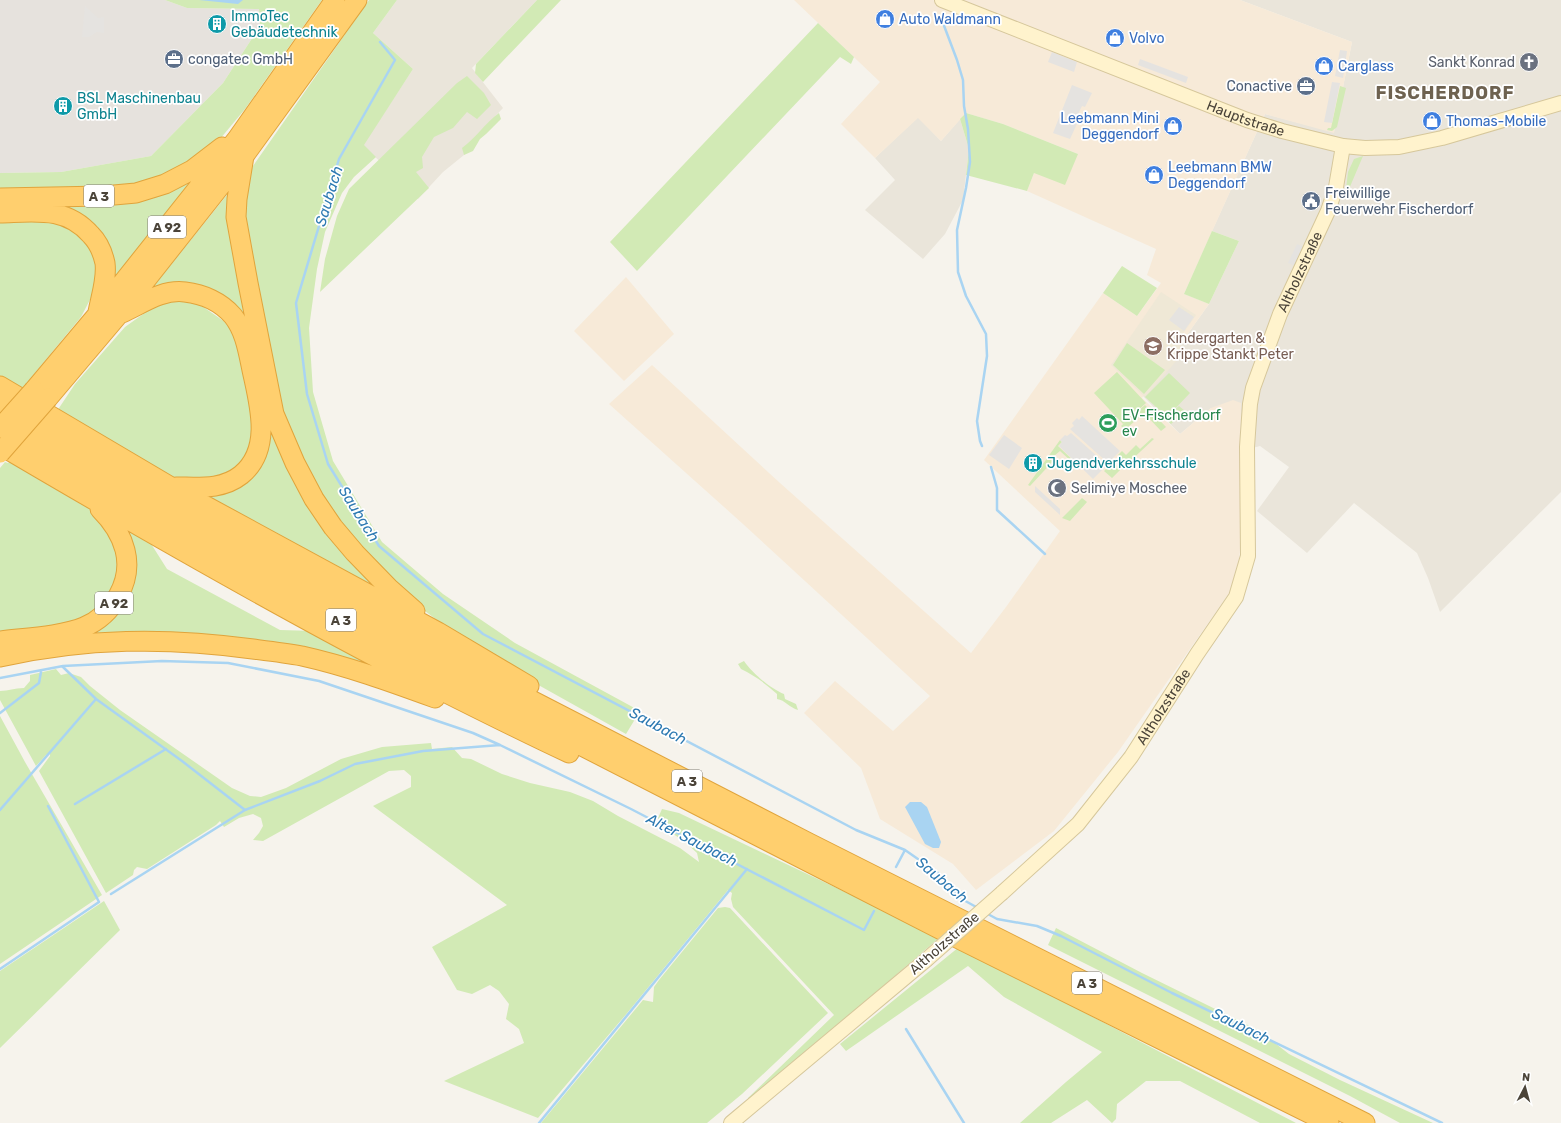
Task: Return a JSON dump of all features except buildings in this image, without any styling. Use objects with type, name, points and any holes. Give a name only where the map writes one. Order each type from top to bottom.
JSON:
[{"type":"highway","name":"A 92","points":[[0,453],[97,315],[241,147],[335,0]]},
{"type":"highway","name":"A 92","points":[[0,427],[41,394],[119,314],[241,147],[357,0]]},
{"type":"highway","name":"A 3","points":[[0,198],[103,196],[136,193],[165,184],[192,170],[223,146],[241,147]]},
{"type":"highway","name":"A 92","points":[[241,147],[236,217],[274,414],[288,448],[314,499],[333,527],[355,553],[389,588],[438,632]]},
{"type":"highway","name":"A 92","points":[[0,213],[45,212],[59,214],[78,222],[88,231],[95,240],[105,262],[105,275],[97,315]]},
{"type":"highway","name":"A 3","points":[[119,314],[162,294],[177,291],[185,292],[210,299],[225,308],[237,321],[244,336],[262,418],[259,443],[254,458],[242,474],[225,484],[202,488],[171,487]]},
{"type":"highway","name":"A 3","points":[[0,386],[171,487],[438,632],[552,700],[565,718]]},
{"type":"highway","name":"A 3","points":[[0,406],[336,598],[461,664],[808,843],[1365,1123]]},
{"type":"highway","name":"A 3","points":[[0,427],[362,631],[963,941],[1329,1123]]},
{"type":"highway","name":"A 3","points":[[0,445],[86,496],[320,627],[478,710],[660,794],[689,801]]},
{"type":"highway","name":"A 92","points":[[0,641],[83,628],[98,620],[116,601],[123,586],[126,570],[126,550],[111,521],[86,496]]},
{"type":"highway","name":"A 3","points":[[0,657],[71,645],[139,640],[180,641],[222,645],[301,656],[351,669],[463,708],[478,710]]},
{"type":"street","name":"Hauptstraße","points":[[942,0],[1247,120],[1282,131],[1343,146],[1365,148],[1401,147],[1442,138],[1561,103]]},
{"type":"street","name":"Altholzstraße","points":[[731,1123],[926,960],[1078,824],[1130,757],[1236,597],[1248,556],[1247,447],[1250,404],[1253,388],[1280,314],[1328,211],[1336,187],[1343,146]]},
{"type":"shaded area","points":[[0,0],[165,0],[187,8],[259,9],[260,26],[223,83],[151,156],[61,172],[0,173]]},
{"type":"shaded area","points":[[397,0],[537,0],[472,68],[503,108],[473,140],[464,155],[443,172],[418,199],[363,145],[413,69],[373,33]]},
{"type":"shaded area","points":[[794,0],[933,0],[946,5],[949,0],[1240,0],[1352,42],[1334,133],[1265,114],[1184,294],[1209,304],[1142,398],[1180,434],[1211,408],[1233,400],[1241,403],[1240,549],[1239,566],[1232,589],[1118,752],[1054,831],[976,890],[953,864],[880,819],[861,768],[804,713],[835,681],[893,731],[930,696],[743,524],[609,404],[652,365],[780,483],[971,653],[1060,531],[984,460],[1103,293],[1137,316],[1161,283],[1147,275],[1156,249],[1027,191],[1034,173],[1078,154],[1003,124],[966,113],[941,141],[918,118],[875,158],[841,124],[880,82]]},
{"type":"shaded area","points":[[1240,0],[1561,0],[1561,492],[1440,612],[1417,553],[1354,503],[1307,553],[1257,511],[1289,467],[1260,446],[1242,451],[1211,408],[1180,434],[1143,396],[1209,304],[1239,241],[1212,231],[1265,114],[1334,132],[1352,42]]},
{"type":"shaded area","points":[[85,6],[98,18],[104,17],[104,33],[97,32],[89,37],[82,37]]},
{"type":"shaded area","points":[[1340,50],[1347,51],[1343,78],[1335,76]]},
{"type":"shaded area","points":[[1052,52],[1077,62],[1074,72],[1048,62]]},
{"type":"shaded area","points":[[1140,59],[1188,77],[1186,83],[1138,65]]},
{"type":"shaded area","points":[[1332,82],[1340,83],[1332,123],[1324,122]]},
{"type":"shaded area","points":[[1072,85],[1092,93],[1085,107],[1082,106],[1078,114],[1081,115],[1070,139],[1053,133]]},
{"type":"shaded area","points":[[918,117],[941,141],[960,119],[969,149],[963,200],[945,234],[923,259],[865,210],[895,180],[875,158]]},
{"type":"shaded area","points":[[1297,244],[1304,247],[1296,266],[1288,263]]},
{"type":"shaded area","points":[[626,277],[674,334],[624,381],[574,331]]},
{"type":"shaded area","name":"Kindergarten & Krippe Stankt Peter","points":[[1161,292],[1196,315],[1177,342],[1186,350],[1145,397],[1111,365]]},
{"type":"shaded area","points":[[1179,307],[1194,317],[1184,331],[1169,320]]},
{"type":"shaded area","points":[[1082,416],[1120,451],[1108,463],[1070,429],[1074,426],[1072,423],[1077,418],[1079,420]]},
{"type":"shaded area","points":[[1071,433],[1107,465],[1093,479],[1059,446],[1062,442],[1060,440],[1065,435],[1067,436]]},
{"type":"shaded area","points":[[1004,435],[1022,448],[1009,469],[989,455]]},
{"type":"shaded area","points":[[1035,486],[1060,509],[1060,515],[1035,492]]},
{"type":"green space","points":[[165,0],[322,0],[245,109],[215,145],[185,168],[129,189],[0,194],[0,173],[61,172],[151,156],[223,83],[260,26],[259,9],[187,8]]},
{"type":"green space","points":[[369,0],[397,0],[373,33],[413,69],[364,145],[376,157],[354,177],[342,193],[325,232],[317,269],[309,328],[313,392],[333,461],[382,542],[443,594],[515,643],[640,711],[626,734],[506,667],[463,640],[408,598],[327,509],[282,413],[248,257],[243,190],[253,166]]},
{"type":"green space","points":[[537,0],[561,0],[483,82],[475,73],[476,64]]},
{"type":"green space","points":[[818,23],[854,57],[851,64],[840,57],[637,271],[610,242]]},
{"type":"green space","points":[[467,76],[484,93],[491,105],[477,119],[467,112],[453,128],[434,137],[422,157],[423,168],[416,172],[429,188],[320,292],[325,259],[337,216],[349,189],[457,83]]},
{"type":"green space","points":[[1340,86],[1346,88],[1337,127],[1332,131],[1327,130],[1328,128],[1331,128]]},
{"type":"green space","points":[[499,113],[501,119],[480,139],[473,151],[464,155],[462,148]]},
{"type":"green space","points":[[966,113],[1003,124],[1078,154],[1065,185],[1034,173],[1027,191],[966,175],[969,149],[960,119]]},
{"type":"green space","points":[[1363,156],[1349,189],[1346,189],[1348,172],[1354,159]]},
{"type":"green space","points":[[188,180],[192,185],[109,286],[110,273],[61,211],[64,203]]},
{"type":"green space","points":[[230,191],[271,418],[390,598],[202,495],[215,493],[265,435],[225,305],[146,296]]},
{"type":"green space","points":[[48,219],[64,223],[83,238],[94,256],[97,271],[94,292],[81,317],[20,391],[0,378],[0,221]]},
{"type":"green space","points":[[1212,231],[1239,241],[1209,304],[1184,294]]},
{"type":"green space","points":[[1122,266],[1157,288],[1137,316],[1103,293]]},
{"type":"green space","points":[[173,300],[199,304],[225,322],[235,336],[255,421],[253,443],[242,464],[223,478],[187,483],[159,472],[57,411],[75,384],[125,327],[153,307]]},
{"type":"green space","points":[[1127,343],[1165,370],[1144,394],[1113,365]]},
{"type":"green space","points":[[1117,372],[1146,403],[1123,424],[1094,393]]},
{"type":"green space","points":[[1169,373],[1190,393],[1172,412],[1179,406],[1185,411],[1171,424],[1166,419],[1167,417],[1145,397]]},
{"type":"green space","points":[[1145,405],[1166,427],[1161,431],[1144,413],[1127,428],[1124,429],[1121,426]]},
{"type":"green space","points":[[1152,438],[1154,439],[1127,464],[1118,455],[1122,451],[1126,455],[1136,445],[1140,449]]},
{"type":"green space","points":[[1060,440],[1062,442],[1058,446],[1075,462],[1073,463],[1060,451],[1054,456],[1055,459],[1030,486],[1028,485]]},
{"type":"green space","points":[[13,459],[85,503],[105,522],[118,549],[117,581],[104,605],[77,623],[0,634],[0,468],[5,462],[8,463]]},
{"type":"green space","points":[[1113,462],[1121,469],[1112,478],[1104,471]]},
{"type":"green space","points":[[1082,498],[1087,502],[1070,521],[1062,518]]},
{"type":"green space","points":[[118,523],[148,539],[167,569],[280,630],[314,631],[406,681],[354,664],[58,637],[125,590]]},
{"type":"green space","points":[[744,661],[762,680],[784,694],[785,699],[796,704],[798,710],[777,699],[777,694],[769,687],[741,669],[738,664]]},
{"type":"green space","points":[[56,669],[61,675],[69,673],[81,677],[120,710],[232,788],[250,796],[261,797],[286,788],[341,759],[382,747],[431,743],[432,749],[452,747],[462,758],[471,759],[502,774],[530,783],[570,792],[593,801],[618,816],[680,848],[699,862],[697,853],[685,842],[663,827],[658,818],[662,809],[679,813],[940,937],[750,1101],[748,1098],[834,1015],[733,907],[731,899],[732,893],[728,890],[628,1012],[538,1118],[444,1081],[524,1043],[519,1029],[506,1019],[509,1004],[499,991],[490,985],[472,994],[457,990],[432,947],[507,905],[373,806],[411,787],[411,776],[404,770],[389,771],[263,841],[253,840],[263,826],[261,818],[253,814],[239,818],[224,827],[220,821],[147,869],[137,867],[134,870],[133,875],[106,893],[39,771],[50,756],[50,753],[46,755],[36,766],[0,700],[0,691],[24,688],[30,681],[30,675]]},
{"type":"green space","points":[[0,716],[102,895],[0,964]]},
{"type":"green space","points":[[104,901],[120,930],[0,1048],[0,971]]},
{"type":"green space","points":[[718,908],[730,908],[828,1013],[742,1094],[707,1123],[541,1123],[643,1000],[653,1002],[654,987],[659,980]]},
{"type":"green space","points":[[1056,928],[1142,973],[1258,1030],[1289,1054],[1340,1080],[1433,1123],[1400,1123],[1350,1096],[1048,945]]},
{"type":"green space","points":[[959,947],[1296,1123],[1260,1123],[1180,1081],[1146,1081],[1117,1104],[1116,1119],[1112,1123],[1087,1100],[1051,1123],[1020,1123],[1102,1052],[1004,997],[968,966],[846,1051],[840,1044]]},
{"type":"water","points":[[199,0],[243,0],[238,4]]},
{"type":"water","points":[[910,802],[921,802],[927,807],[941,842],[939,848],[933,848],[925,844],[905,807]]},
{"type":"waterway","points":[[943,23],[963,80],[964,106],[968,129],[970,162],[957,230],[958,272],[966,296],[986,334],[987,356],[977,421],[982,446]]},
{"type":"waterway","name":"Saubach","points":[[380,42],[395,60],[339,159],[296,303],[307,394],[328,464],[379,546],[483,634],[856,830],[905,850],[938,873],[960,898],[978,908]]},
{"type":"waterway","points":[[991,467],[997,488],[997,510],[1045,554]]},
{"type":"waterway","name":"Alter Saubach","points":[[0,678],[63,666],[162,661],[228,663],[319,681],[473,733],[500,745],[631,809],[864,930],[874,911]]},
{"type":"waterway","points":[[63,667],[96,699],[182,761],[245,810]]},
{"type":"waterway","points":[[0,713],[39,683],[41,672]]},
{"type":"waterway","points":[[0,810],[96,699]]},
{"type":"waterway","points":[[111,894],[245,810],[320,781],[355,764],[423,751],[500,745]]},
{"type":"waterway","points":[[75,804],[166,749]]},
{"type":"waterway","points":[[0,969],[99,902],[48,806]]},
{"type":"waterway","points":[[896,867],[905,850]]},
{"type":"waterway","points":[[539,1123],[747,869]]},
{"type":"waterway","name":"Saubach","points":[[986,913],[997,919],[1037,926],[1061,936],[1172,993],[1442,1123]]},
{"type":"waterway","points":[[906,1029],[964,1123]]},
{"type":"place","name":"Auto Waldmann","points":[[885,19]]},
{"type":"place","name":"ImmoTec Gebäudetechnik","points":[[217,24]]},
{"type":"place","name":"Volvo","points":[[1115,38]]},
{"type":"place","name":"congatec GmbH","points":[[174,59]]},
{"type":"place","name":"Sankt Konrad","points":[[1529,62]]},
{"type":"place","name":"Carglass","points":[[1324,66]]},
{"type":"place","name":"Conactive","points":[[1306,86]]},
{"type":"place","name":"BSL Maschinenbau GmbH","points":[[63,106]]},
{"type":"place","name":"Thomas-Mobile","points":[[1432,121]]},
{"type":"place","name":"Leebmann Mini Deggendorf","points":[[1173,126]]},
{"type":"place","name":"Leebmann BMW Deggendorf","points":[[1154,175]]},
{"type":"place","name":"Freiwillige Feuerwehr Fischerdorf","points":[[1311,201]]},
{"type":"place","name":"Kindergarten & Krippe Stankt Peter","points":[[1153,346]]},
{"type":"place","name":"EV-Fischerdorf ev","points":[[1108,423]]},
{"type":"place","name":"Jugendverkehrsschule","points":[[1033,463]]},
{"type":"place","name":"Selimiye Moschee","points":[[1057,488]]},
{"type":"district","name":"FISCHERDORF","points":[[1445,93]]}]
